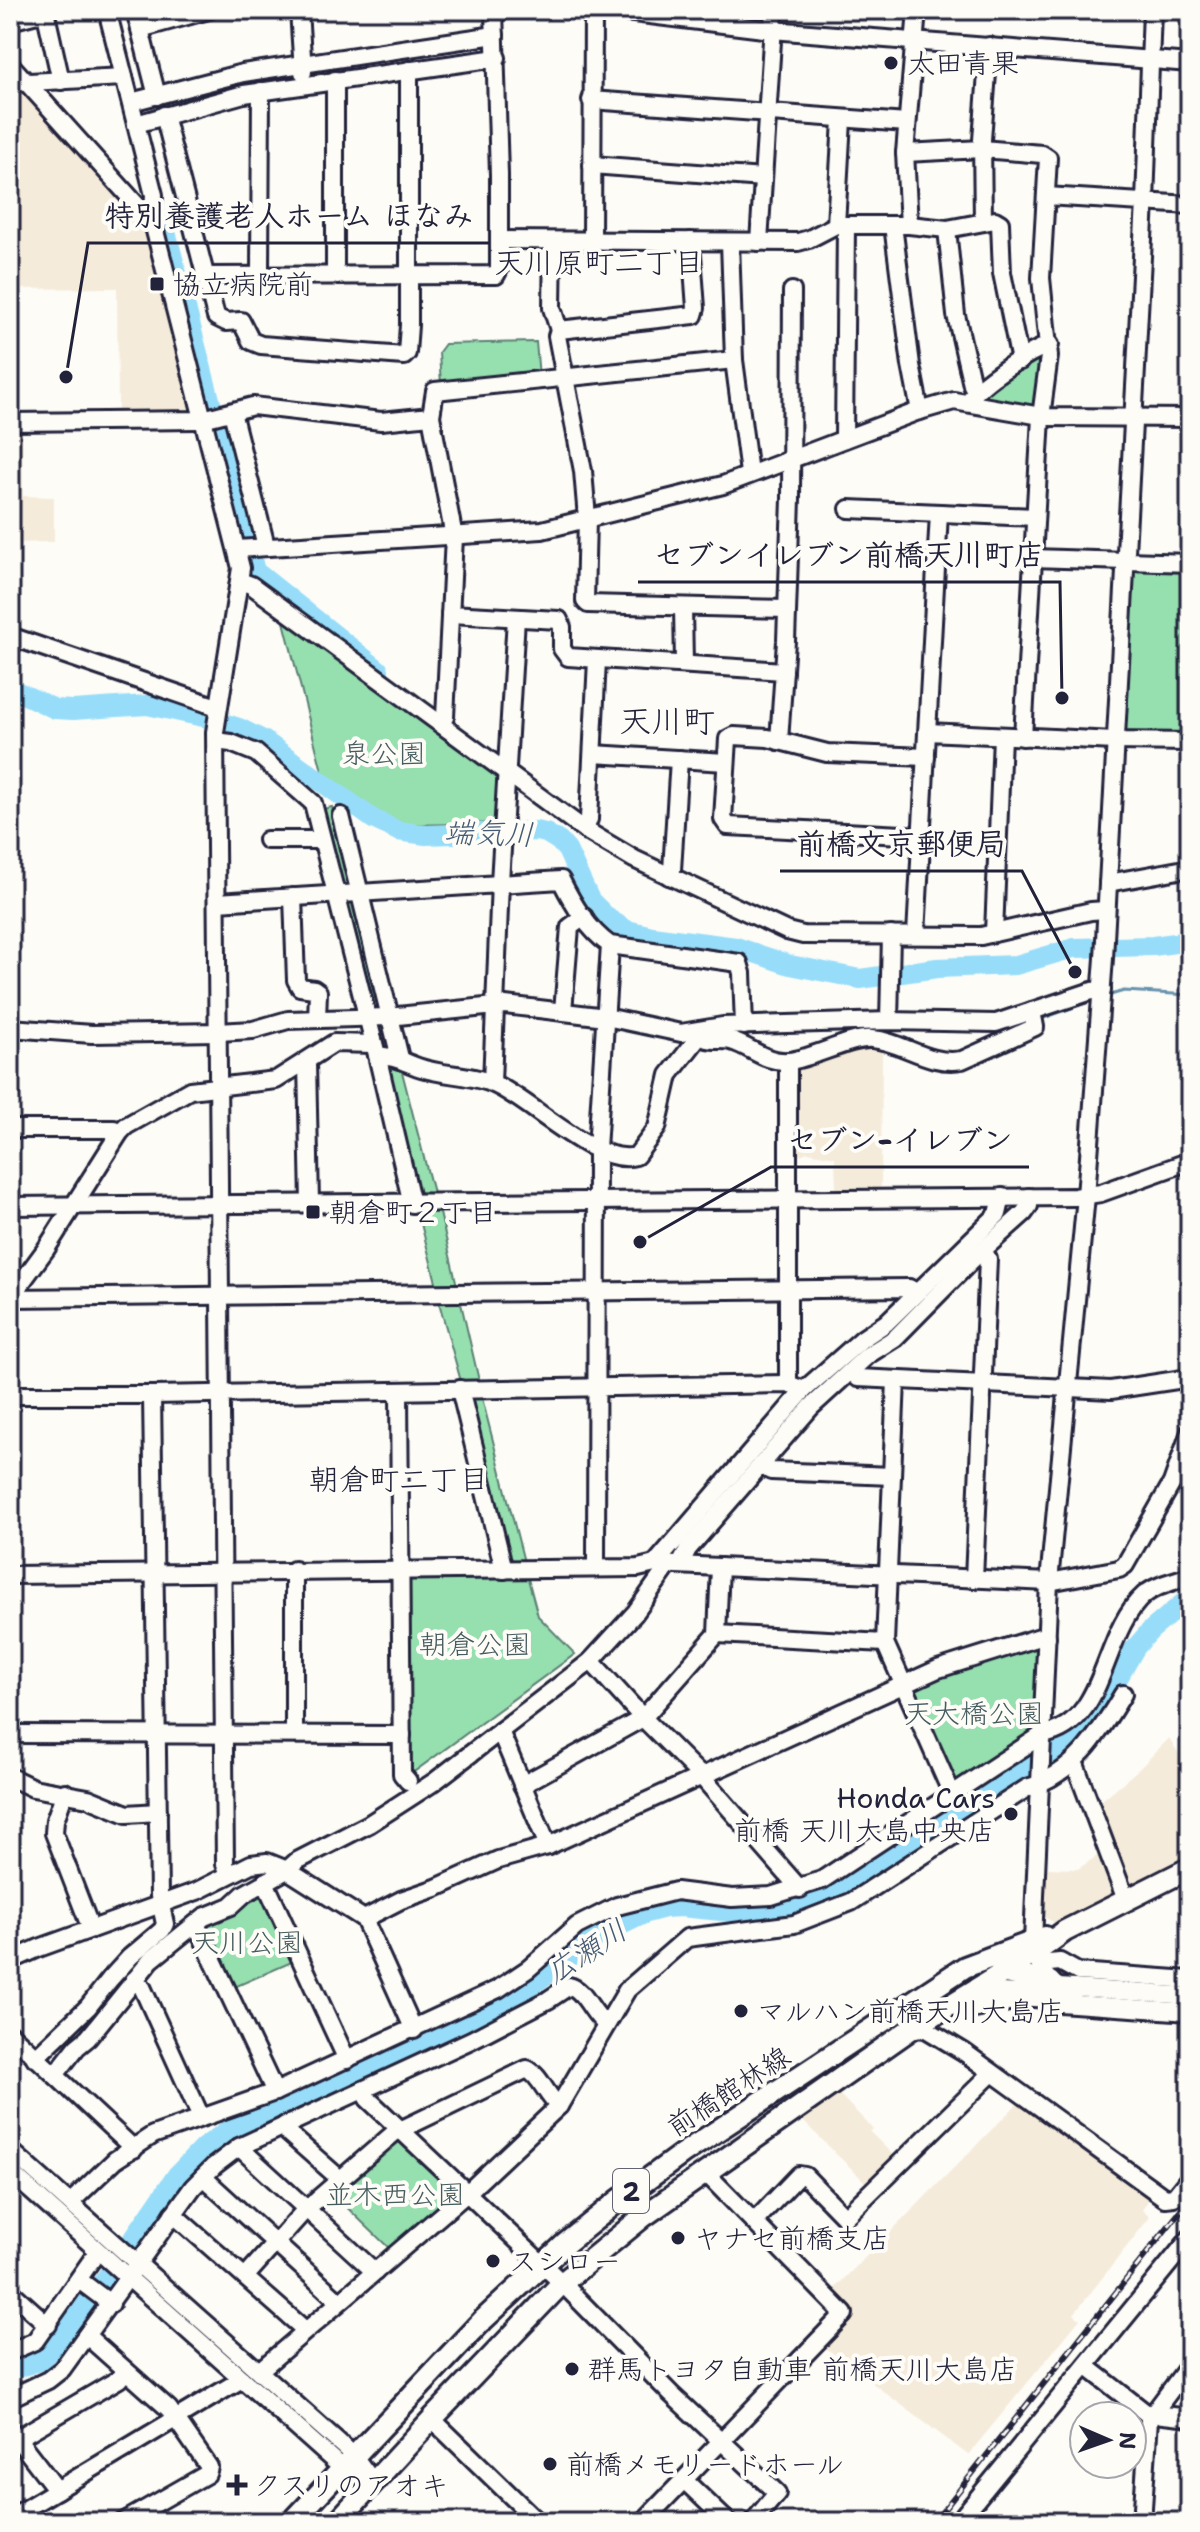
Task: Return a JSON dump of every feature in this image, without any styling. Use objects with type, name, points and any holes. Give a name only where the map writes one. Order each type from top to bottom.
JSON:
[{"type":"main road","name":"前橋館林線","points":[[292,2522],[462,2341],[542,2264],[618,2201],[682,2154],[904,2022],[962,1999],[1038,1953],[1064,1932],[1190,1868]]},
{"type":"main road","name":"前橋館林線","points":[[337,2522],[562,2283],[644,2216],[904,2022],[965,1967],[1038,1953]]},
{"type":"main road","points":[[904,2022],[969,1973],[1003,1972],[1038,1953]]},
{"type":"main road","points":[[962,1999],[984,1993],[1051,1997],[1073,1990]]},
{"type":"street","points":[[107,10],[154,195],[149,217]]},
{"type":"street","points":[[135,10],[157,96]]},
{"type":"street","points":[[140,29],[209,10]]},
{"type":"street","points":[[299,10],[303,85]]},
{"type":"street","points":[[204,276],[496,275],[499,269],[499,240],[494,10]]},
{"type":"street","points":[[592,241],[593,10]]},
{"type":"street","points":[[609,10],[772,30],[1190,63]]},
{"type":"street","points":[[759,242],[774,10]]},
{"type":"street","points":[[917,10],[901,225],[911,365],[920,411]]},
{"type":"street","points":[[1152,10],[1134,418],[1102,990],[1086,1196],[1049,1582],[1041,1741],[1038,1953],[1059,1987],[1190,1996]]},
{"type":"street","points":[[10,21],[45,11],[61,81]]},
{"type":"street","points":[[131,102],[243,73],[495,35]]},
{"type":"street","points":[[983,222],[982,149],[989,46]]},
{"type":"street","points":[[136,124],[261,91],[497,58]]},
{"type":"street","points":[[10,64],[149,217],[155,229],[215,416],[251,547],[240,581],[216,723],[221,1572],[225,1864],[229,1874]]},
{"type":"street","points":[[164,115],[216,317],[226,322],[241,321],[248,336],[256,343],[404,356],[408,339],[409,70]]},
{"type":"street","points":[[26,82],[124,77]]},
{"type":"street","points":[[335,80],[335,275]]},
{"type":"street","points":[[260,274],[261,91]]},
{"type":"street","points":[[591,100],[907,123]]},
{"type":"street","points":[[842,120],[844,439]]},
{"type":"street","points":[[905,153],[982,149],[1046,155],[1048,161],[1041,278],[1050,345],[1041,417],[1023,737]]},
{"type":"street","points":[[592,165],[763,178]]},
{"type":"street","points":[[1046,196],[1190,205]]},
{"type":"street","points":[[499,240],[804,241],[841,225],[947,229],[995,220],[1000,223],[1002,273],[1020,361]]},
{"type":"street","points":[[947,229],[956,315],[972,396]]},
{"type":"street","points":[[553,241],[552,308],[559,330],[557,336],[581,455],[587,518],[585,601],[588,604],[787,609]]},
{"type":"street","points":[[559,330],[694,315],[691,241]]},
{"type":"street","points":[[730,242],[734,360],[749,473]]},
{"type":"street","points":[[779,741],[787,609],[792,291]]},
{"type":"street","points":[[251,547],[542,530],[723,485],[920,411],[972,396],[1037,349],[1050,345]]},
{"type":"street","points":[[441,723],[445,717],[454,537],[431,416],[435,391],[734,360]]},
{"type":"street","points":[[972,396],[1041,417],[1190,418]]},
{"type":"street","points":[[10,422],[215,416],[253,406],[392,422],[431,416]]},
{"type":"street","points":[[215,416],[251,547]]},
{"type":"street","points":[[849,509],[1035,517]]},
{"type":"street","points":[[916,935],[939,513]]},
{"type":"street","points":[[1032,558],[1190,563]]},
{"type":"street","points":[[240,581],[251,585],[585,830],[620,852],[794,933],[981,936],[1106,910]]},
{"type":"street","points":[[683,607],[684,664]]},
{"type":"street","points":[[450,614],[559,620],[562,623],[564,655],[597,660],[784,671]]},
{"type":"street","points":[[492,1083],[516,618]]},
{"type":"street","points":[[10,636],[216,723],[231,743],[256,753],[310,798],[412,1204]]},
{"type":"street","points":[[585,830],[589,819],[597,660]]},
{"type":"street","points":[[928,732],[1190,742]]},
{"type":"street","points":[[994,933],[1002,736]]},
{"type":"street","points":[[922,836],[725,825],[723,819],[728,739],[731,737],[779,741],[827,753],[926,757]]},
{"type":"street","points":[[593,754],[726,762]]},
{"type":"street","points":[[669,876],[679,759]]},
{"type":"street","points":[[341,816],[400,1058]]},
{"type":"street","points":[[267,840],[322,840]]},
{"type":"street","points":[[1108,883],[1190,868]]},
{"type":"street","points":[[217,902],[561,880],[598,937],[610,945],[739,963],[744,1026]]},
{"type":"street","points":[[293,897],[296,980],[300,987],[316,989],[317,1019]]},
{"type":"street","points":[[563,1011],[570,927],[584,917]]},
{"type":"street","points":[[889,1021],[891,935]]},
{"type":"street","points":[[596,1567],[597,1149],[610,945]]},
{"type":"street","points":[[10,1028],[98,1034],[218,1032],[253,1030],[288,1020],[367,1019],[510,1005],[606,1017],[681,1033],[712,1033],[744,1026],[889,1021],[996,1023],[1102,990]]},
{"type":"street","points":[[712,1033],[769,1059],[788,1061],[869,1039],[922,1056],[958,1061],[1035,1027],[1032,1011]]},
{"type":"street","points":[[10,1298],[42,1256],[120,1132],[190,1090],[276,1080],[334,1043],[375,1050],[417,1067],[492,1083],[597,1149],[621,1159],[638,1154],[657,1128],[669,1075],[693,1045],[712,1033]]},
{"type":"street","points":[[788,1061],[788,1290],[796,1387]]},
{"type":"street","points":[[307,1063],[310,1203]]},
{"type":"street","points":[[10,1129],[114,1129],[120,1132]]},
{"type":"street","points":[[10,1206],[1086,1196],[1190,1161]]},
{"type":"street","points":[[55,2075],[151,1960],[196,1924],[211,1913],[231,1906],[244,1894],[297,1861],[369,1824],[434,1782],[591,1661],[661,1580],[668,1565],[796,1387],[886,1323],[998,1214],[1002,1197]]},
{"type":"street","points":[[668,1565],[688,1549],[811,1407],[868,1355],[895,1338],[1024,1213],[1029,1206],[1029,1197]]},
{"type":"street","points":[[974,1579],[988,1259],[983,1250]]},
{"type":"street","points":[[10,1298],[909,1288],[916,1292]]},
{"type":"street","points":[[851,1371],[858,1378],[1068,1389],[1121,1390],[1190,1378]]},
{"type":"street","points":[[896,1380],[885,1643],[952,1794]]},
{"type":"street","points":[[10,1395],[796,1387]]},
{"type":"street","points":[[460,1389],[504,1570]]},
{"type":"street","points":[[399,1392],[402,1774],[408,1781]]},
{"type":"street","points":[[35,2058],[88,2007],[130,1957],[165,1924],[160,1905],[152,1395]]},
{"type":"street","points":[[10,1575],[294,1570],[401,1572],[668,1565],[1049,1582],[1119,1569],[1125,1565],[1172,1483],[1190,1432]]},
{"type":"street","points":[[761,1466],[771,1471],[892,1476]]},
{"type":"street","points":[[522,1785],[643,1718],[717,1634],[720,1567]]},
{"type":"street","points":[[294,1570],[294,1734]]},
{"type":"street","points":[[70,2203],[115,2160],[153,2135],[275,2092],[508,1984],[577,1926],[617,1906],[665,1892],[757,1898],[800,1889],[834,1872],[952,1794],[1057,1733],[1080,1714],[1096,1688],[1114,1639],[1137,1603],[1148,1592],[1190,1576]]},
{"type":"street","points":[[717,1634],[885,1643]]},
{"type":"street","points":[[364,1919],[401,1900],[498,1860],[548,1846],[938,1669],[1047,1637]]},
{"type":"street","points":[[591,1661],[702,1777],[800,1889]]},
{"type":"street","points":[[259,2371],[467,2193],[559,2106],[631,1985],[687,1938],[794,1924],[851,1902],[1027,1788],[1075,1764],[1123,1694]]},
{"type":"street","points":[[500,1731],[548,1846]]},
{"type":"street","points":[[10,1734],[402,1735]]},
{"type":"street","points":[[1075,1764],[1126,1900]]},
{"type":"street","points":[[10,1777],[29,1787],[88,1798],[127,1814],[158,1812]]},
{"type":"street","points":[[65,1792],[54,1833],[91,1929]]},
{"type":"street","points":[[12,1955],[197,1891],[258,1861],[267,1862],[287,1870],[364,1919],[414,2030]]},
{"type":"street","points":[[265,1882],[347,2060]]},
{"type":"street","points":[[196,1924],[275,2092]]},
{"type":"street","points":[[1038,1953],[1078,1972],[1190,1980]]},
{"type":"street","points":[[134,1980],[142,1987],[201,2117]]},
{"type":"street","points":[[10,2398],[56,2375],[87,2336],[130,2268],[173,2214],[203,2177],[239,2147],[507,2022],[569,1986],[577,1989],[606,2024]]},
{"type":"street","points":[[964,2052],[945,2028],[947,2016],[962,1999],[970,2010],[1010,2001],[1032,2001],[1190,2012]]},
{"type":"street","points":[[904,2022],[926,2029],[964,2052],[1165,2198],[1174,2197],[1190,2177]]},
{"type":"street","points":[[10,2033],[134,2149]]},
{"type":"street","points":[[245,2277],[306,2209],[400,2129],[527,2069],[533,2072],[559,2106]]},
{"type":"street","points":[[755,2221],[799,2175],[805,2176],[845,2217],[992,2073]]},
{"type":"street","points":[[363,2090],[368,2099],[562,2283],[671,2394],[777,2493],[753,2522]]},
{"type":"street","points":[[285,2125],[288,2133],[340,2179]]},
{"type":"street","points":[[239,2147],[375,2272]]},
{"type":"street","points":[[10,2150],[70,2203],[106,2250]]},
{"type":"street","points":[[10,2172],[259,2371],[347,2462]]},
{"type":"street","points":[[643,2522],[844,2314],[705,2172]]},
{"type":"street","points":[[203,2177],[339,2301]]},
{"type":"street","points":[[173,2214],[305,2330]]},
{"type":"street","points":[[965,2520],[1190,2238]]},
{"type":"street","points":[[10,2352],[35,2341],[106,2250]]},
{"type":"street","points":[[130,2268],[242,2379],[374,2483]]},
{"type":"street","points":[[82,2282],[107,2300]]},
{"type":"street","points":[[10,2291],[48,2325]]},
{"type":"street","points":[[87,2336],[177,2419],[208,2464],[209,2471],[123,2522]]},
{"type":"street","points":[[1142,2522],[1148,2423],[1151,2414],[1190,2364]]},
{"type":"street","points":[[1086,2366],[1141,2411],[1190,2418]]},
{"type":"street","points":[[57,2490],[14,2433],[119,2379],[126,2371]]},
{"type":"street","points":[[14,2516],[242,2379]]},
{"type":"street","points":[[432,2419],[538,2522]]},
{"type":"street","points":[[684,2480],[728,2522]]},
{"type":"shaded area","points":[[10,91],[21,91],[149,230],[194,414],[118,414],[117,288],[10,289]]},
{"type":"shaded area","points":[[10,431],[22,431],[23,496],[54,497],[54,542],[10,543]]},
{"type":"shaded area","points":[[867,1044],[882,1052],[881,1186],[878,1190],[836,1190],[835,1157],[808,1152],[790,1159],[793,1063]]},
{"type":"shaded area","points":[[1169,1738],[1190,1771],[1190,1859],[1132,1890],[1125,1889],[1095,1806],[1140,1768]]},
{"type":"shaded area","points":[[1103,1852],[1118,1891],[1115,1897],[1061,1926],[1042,1916],[1045,1868],[1078,1869]]},
{"type":"shaded area","points":[[839,2094],[895,2157],[867,2184],[802,2120]]},
{"type":"shaded area","points":[[1018,2103],[1149,2199],[1142,2210],[1150,2217],[1074,2314],[1080,2319],[968,2455],[823,2346],[852,2312],[832,2291]]},
{"type":"green space","points":[[536,342],[539,377],[441,385],[439,352],[445,344]]},
{"type":"green space","points":[[1041,355],[1037,404],[1032,408],[984,397],[984,393]]},
{"type":"green space","points":[[1124,562],[1190,563],[1190,742],[1116,741]]},
{"type":"green space","name":"泉公園","points":[[282,614],[503,773],[499,823],[410,825],[388,819],[323,775]]},
{"type":"green space","points":[[332,807],[352,884],[342,889],[319,810]]},
{"type":"green space","points":[[347,900],[357,903],[382,1007],[369,1008],[343,905]]},
{"type":"green space","points":[[382,1062],[400,1064],[433,1193],[413,1192]]},
{"type":"green space","points":[[418,1212],[440,1213],[458,1290],[438,1290]]},
{"type":"green space","points":[[438,1299],[460,1299],[480,1385],[462,1385]]},
{"type":"green space","points":[[467,1398],[482,1398],[524,1562],[510,1563]]},
{"type":"green space","name":"朝倉公園","points":[[527,1575],[538,1616],[575,1654],[411,1774],[408,1770],[407,1581],[412,1576]]},
{"type":"green space","name":"天大橋公園","points":[[1035,1644],[1040,1649],[1035,1730],[957,1784],[950,1782],[911,1692],[913,1685]]},
{"type":"green space","name":"天川公園","points":[[262,1890],[294,1961],[230,1989],[201,1928]]},
{"type":"green space","name":"並木西公園","points":[[403,2138],[456,2189],[456,2196],[392,2251],[332,2193],[396,2139]]},
{"type":"waterway","points":[[160,219],[164,224],[255,571],[379,670]]},
{"type":"waterway","name":"端気川","points":[[10,688],[55,709],[147,705],[239,728],[265,741],[373,819],[398,831],[426,835],[546,833],[567,850],[590,900],[609,919],[627,930],[652,936],[736,947],[790,965],[860,979],[937,968],[1016,965],[1074,948],[1153,946],[1190,941]]},
{"type":"waterway","points":[[1107,996],[1124,991],[1190,995]]},
{"type":"waterway","points":[[1041,1019],[1096,999]]},
{"type":"waterway","name":"広瀬川","points":[[10,2370],[39,2361],[52,2349],[106,2278],[177,2175],[203,2148],[231,2128],[351,2075],[524,1991],[599,1936],[646,1913],[680,1907],[742,1913],[766,1911],[828,1892],[1062,1747],[1086,1727],[1104,1703],[1135,1648],[1190,1597]]},
{"type":"railway","points":[[934,2522],[1190,2199]]},
{"type":"place","name":"太田青果","points":[[891,63]]},
{"type":"place","name":"協立病院前","points":[[157,284]]},
{"type":"place","name":"特別養護老人ホーム ほなみ","points":[[66,377]]},
{"type":"place","name":"セブンイレブン前橋天川町店","points":[[1062,698]]},
{"type":"place","name":"前橋文京郵便局","points":[[1075,972]]},
{"type":"place","name":"朝倉町２丁目","points":[[313,1212]]},
{"type":"place","name":"セブン-イレブン","points":[[640,1242]]},
{"type":"place","name":"Honda Cars 前橋 天川大島中央店","points":[[1011,1814]]},
{"type":"place","name":"マルハン前橋天川大島店","points":[[741,2011]]},
{"type":"place","name":"ヤナセ前橋支店","points":[[678,2238]]},
{"type":"place","name":"スシロー","points":[[493,2261]]},
{"type":"place","name":"群馬トヨタ自動車 前橋天川大島店","points":[[572,2369]]},
{"type":"place","name":"前橋メモリードホール","points":[[550,2464]]},
{"type":"place","name":"クスリのアオキ","points":[[237,2485]]},
{"type":"district","name":"天川原町二丁目","points":[[599,262]]},
{"type":"district","name":"天川町","points":[[667,720]]},
{"type":"district","name":"朝倉町二丁目","points":[[399,1479]]}]
